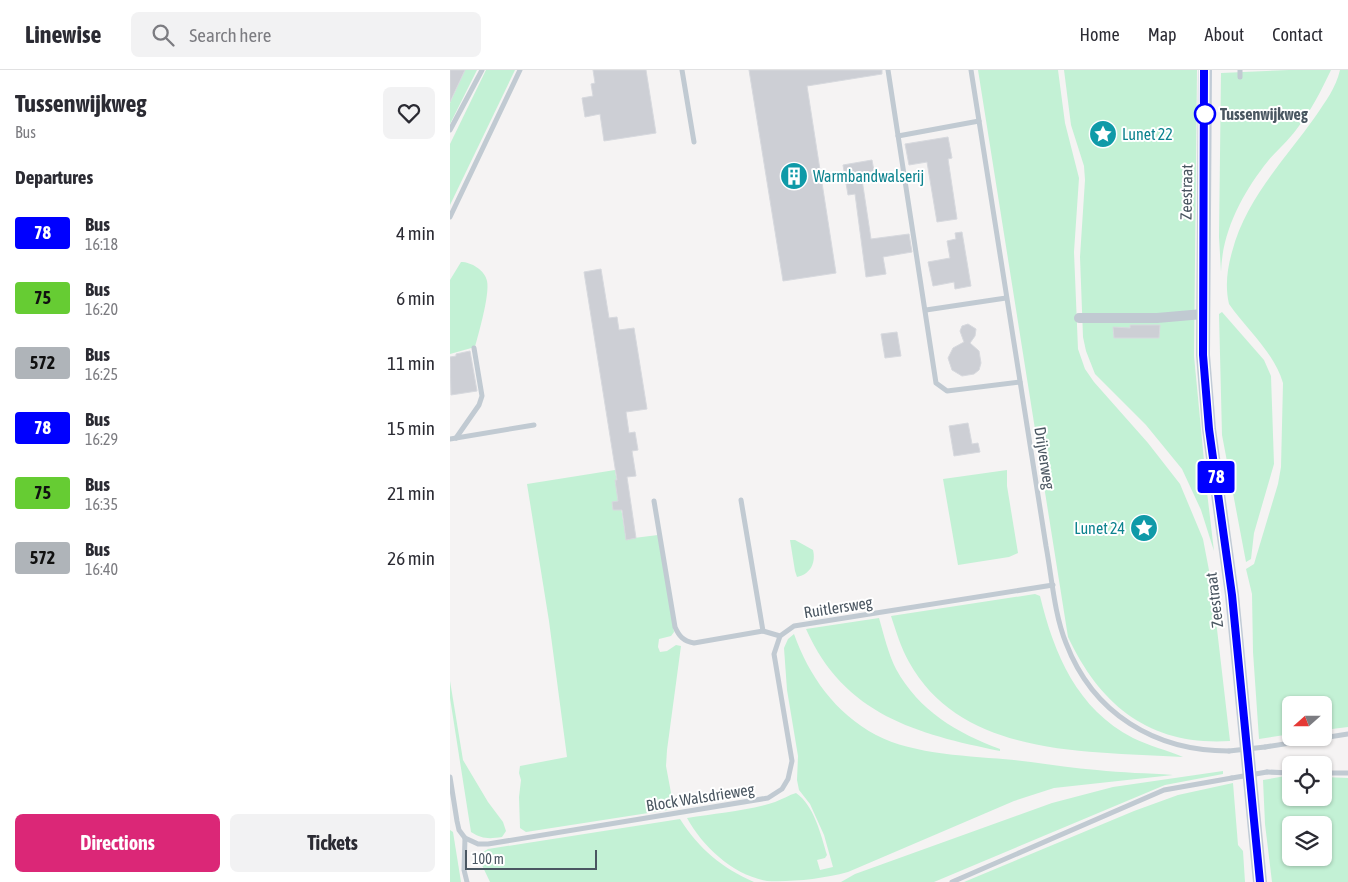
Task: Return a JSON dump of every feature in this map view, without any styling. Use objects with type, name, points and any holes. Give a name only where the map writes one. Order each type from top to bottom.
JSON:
[{"type":"main road","name":"Zeestraat","points":[[1204,70],[1203,355],[1209,429],[1232,595],[1260,882]]},
{"type":"street","points":[[1079,318],[1157,318],[1203,314]]},
{"type":"lane","points":[[450,130],[482,70]]},
{"type":"lane","points":[[450,217],[520,70]]},
{"type":"lane","points":[[682,70],[694,142]]},
{"type":"lane","points":[[888,70],[936,383],[947,390],[1020,382]]},
{"type":"lane","name":"Drijverweg","points":[[971,70],[1053,586],[1062,630],[1072,656],[1084,678],[1105,704],[1129,724],[1163,741],[1202,750],[1229,751],[1348,734]]},
{"type":"lane","points":[[1240,70],[1240,77]]},
{"type":"lane","points":[[898,136],[979,121]]},
{"type":"lane","points":[[926,310],[1006,298]]},
{"type":"lane","points":[[453,439],[479,405],[482,396],[474,348]]},
{"type":"lane","points":[[453,439],[534,425]]},
{"type":"lane","points":[[741,500],[763,631]]},
{"type":"lane","points":[[654,501],[675,627],[679,636],[686,642],[694,643],[763,631],[780,636]]},
{"type":"lane","name":"Ruitlersweg","points":[[780,636],[794,626],[1053,586]]},
{"type":"lane","name":"Block Walsdrieweg","points":[[465,838],[478,844],[488,844],[768,798],[782,789],[788,779],[792,761],[774,654],[780,636]]},
{"type":"lane","points":[[952,882],[1164,790],[1267,772],[1282,773]]},
{"type":"lane","points":[[1332,773],[1348,773]]},
{"type":"lane","points":[[450,777],[457,821],[465,838],[464,870],[467,882]]},
{"type":"lane","points":[[450,821],[457,821]]},
{"type":"green space","points":[[465,70],[477,70],[450,124],[450,103]]},
{"type":"green space","points":[[486,70],[515,70],[450,205],[450,144]]},
{"type":"green space","points":[[978,70],[1058,70],[1065,123],[1079,178],[1074,252],[1078,349],[1085,369],[1094,382],[1148,443],[1180,484],[1203,539],[1212,586],[1230,741],[1202,741],[1176,737],[1153,729],[1132,717],[1113,702],[1096,683],[1081,662],[1068,637]]},
{"type":"green space","points":[[1064,70],[1197,70],[1194,356],[1214,551],[1201,510],[1182,469],[1146,425],[1095,374],[1086,351],[1083,337],[1080,257],[1085,180],[1084,166],[1071,125]]},
{"type":"green space","points":[[1331,70],[1301,123],[1290,138],[1268,161],[1242,199],[1225,242],[1221,272],[1219,237],[1221,73]]},
{"type":"green space","points":[[1340,70],[1348,70],[1348,727],[1332,729],[1332,696],[1282,696],[1282,735],[1259,739],[1253,652],[1252,594],[1246,569],[1254,564],[1278,484],[1281,467],[1283,383],[1267,351],[1229,304],[1227,291],[1228,271],[1238,232],[1256,197],[1315,117],[1336,83]]},
{"type":"green space","points":[[461,262],[473,265],[481,270],[486,277],[488,287],[484,313],[475,347],[450,354],[450,280]]},
{"type":"green space","points":[[1222,312],[1264,360],[1271,376],[1274,464],[1254,533],[1251,559],[1246,562],[1222,435],[1219,314]]},
{"type":"green space","points":[[615,470],[626,539],[658,535],[674,632],[671,636],[659,639],[658,647],[660,652],[667,651],[676,645],[681,646],[666,766],[674,809],[526,832],[520,828],[520,766],[567,757],[549,621],[527,484]]},
{"type":"green space","points":[[1007,470],[1007,486],[1018,553],[1009,557],[958,565],[943,479]]},
{"type":"green space","points":[[790,540],[795,540],[813,550],[814,554],[813,563],[809,570],[797,577],[795,571]]},
{"type":"green space","points":[[1035,594],[1040,596],[1061,659],[1083,696],[1097,712],[1133,738],[1183,757],[1069,750],[1030,743],[994,733],[961,716],[932,693],[906,657],[891,616]]},
{"type":"green space","points":[[879,618],[888,650],[896,669],[916,697],[940,719],[954,728],[1000,749],[1000,751],[940,737],[912,728],[886,716],[862,701],[841,682],[822,658],[806,629]]},
{"type":"green space","points":[[794,634],[807,664],[825,692],[848,716],[861,726],[891,742],[943,754],[1106,771],[1173,775],[1054,788],[1014,801],[848,872],[818,878],[787,881],[767,881],[754,878],[742,873],[720,858],[701,839],[687,818],[754,808],[796,793],[808,805],[816,821],[827,855],[825,858],[817,860],[820,870],[833,867],[824,835],[810,804],[799,790],[797,780],[798,756],[787,690],[784,648],[788,639]]},
{"type":"green space","points":[[450,681],[463,760],[488,802],[503,822],[506,831],[502,837],[486,838],[471,832],[450,698]]},
{"type":"green space","points":[[1223,771],[1223,774],[1165,785],[934,882],[841,882],[855,874],[1052,803],[1113,787]]},
{"type":"green space","points":[[1282,777],[1282,806],[1332,806],[1332,777],[1348,778],[1348,882],[1272,882],[1265,824],[1263,780]]},
{"type":"green space","points":[[1233,783],[1238,845],[1243,851],[1245,882],[964,882],[1134,811],[1178,795]]},
{"type":"green space","points":[[680,819],[695,840],[712,856],[742,877],[754,882],[490,882],[480,861],[483,852],[488,849]]},
{"type":"green space","points":[[450,830],[453,832],[461,882],[450,882]]},
{"type":"building","points":[[450,70],[465,70],[450,102]]},
{"type":"building","points":[[593,70],[646,70],[656,133],[604,141],[600,114],[585,117],[582,98],[593,96],[591,84],[595,83]]},
{"type":"building","name":"Warmbandwalserij","points":[[749,70],[882,70],[882,74],[807,86],[836,273],[783,281]]},
{"type":"building","points":[[948,137],[952,158],[948,159],[957,219],[937,222],[927,162],[909,165],[905,144]]},
{"type":"building","points":[[872,160],[874,171],[861,173],[871,239],[909,234],[912,252],[883,257],[886,274],[866,277],[855,194],[848,195],[843,165]]},
{"type":"building","points":[[962,232],[971,286],[955,289],[954,282],[933,286],[928,262],[950,258],[947,241],[956,239],[955,233]]},
{"type":"building","points":[[601,269],[609,318],[617,317],[619,330],[634,328],[647,409],[626,412],[629,433],[635,432],[638,450],[632,451],[636,476],[627,477],[636,538],[626,540],[622,510],[613,510],[612,502],[618,501],[615,480],[617,480],[584,272]]},
{"type":"building","points":[[968,324],[976,329],[975,336],[970,343],[979,351],[981,363],[979,370],[974,374],[962,376],[952,370],[948,358],[953,348],[964,342],[960,331],[962,326]]},
{"type":"building","points":[[1130,325],[1160,325],[1159,338],[1114,338],[1113,327],[1130,328]]},
{"type":"building","points":[[897,332],[901,356],[885,358],[881,334]]},
{"type":"building","points":[[470,351],[477,391],[451,395],[450,357]]},
{"type":"building","points":[[968,423],[972,444],[978,443],[980,452],[954,456],[949,426]]},
{"type":"bus line","name":"78","points":[[1204,70],[1203,355],[1209,429],[1232,595],[1260,882]]},
{"type":"place","name":"Tussenwijkweg","points":[[1205,114]]},
{"type":"place","name":"Lunet 22","points":[[1103,134]]},
{"type":"place","name":"Warmbandwalserij","points":[[794,176]]},
{"type":"place","name":"Lunet 24","points":[[1144,528]]}]
